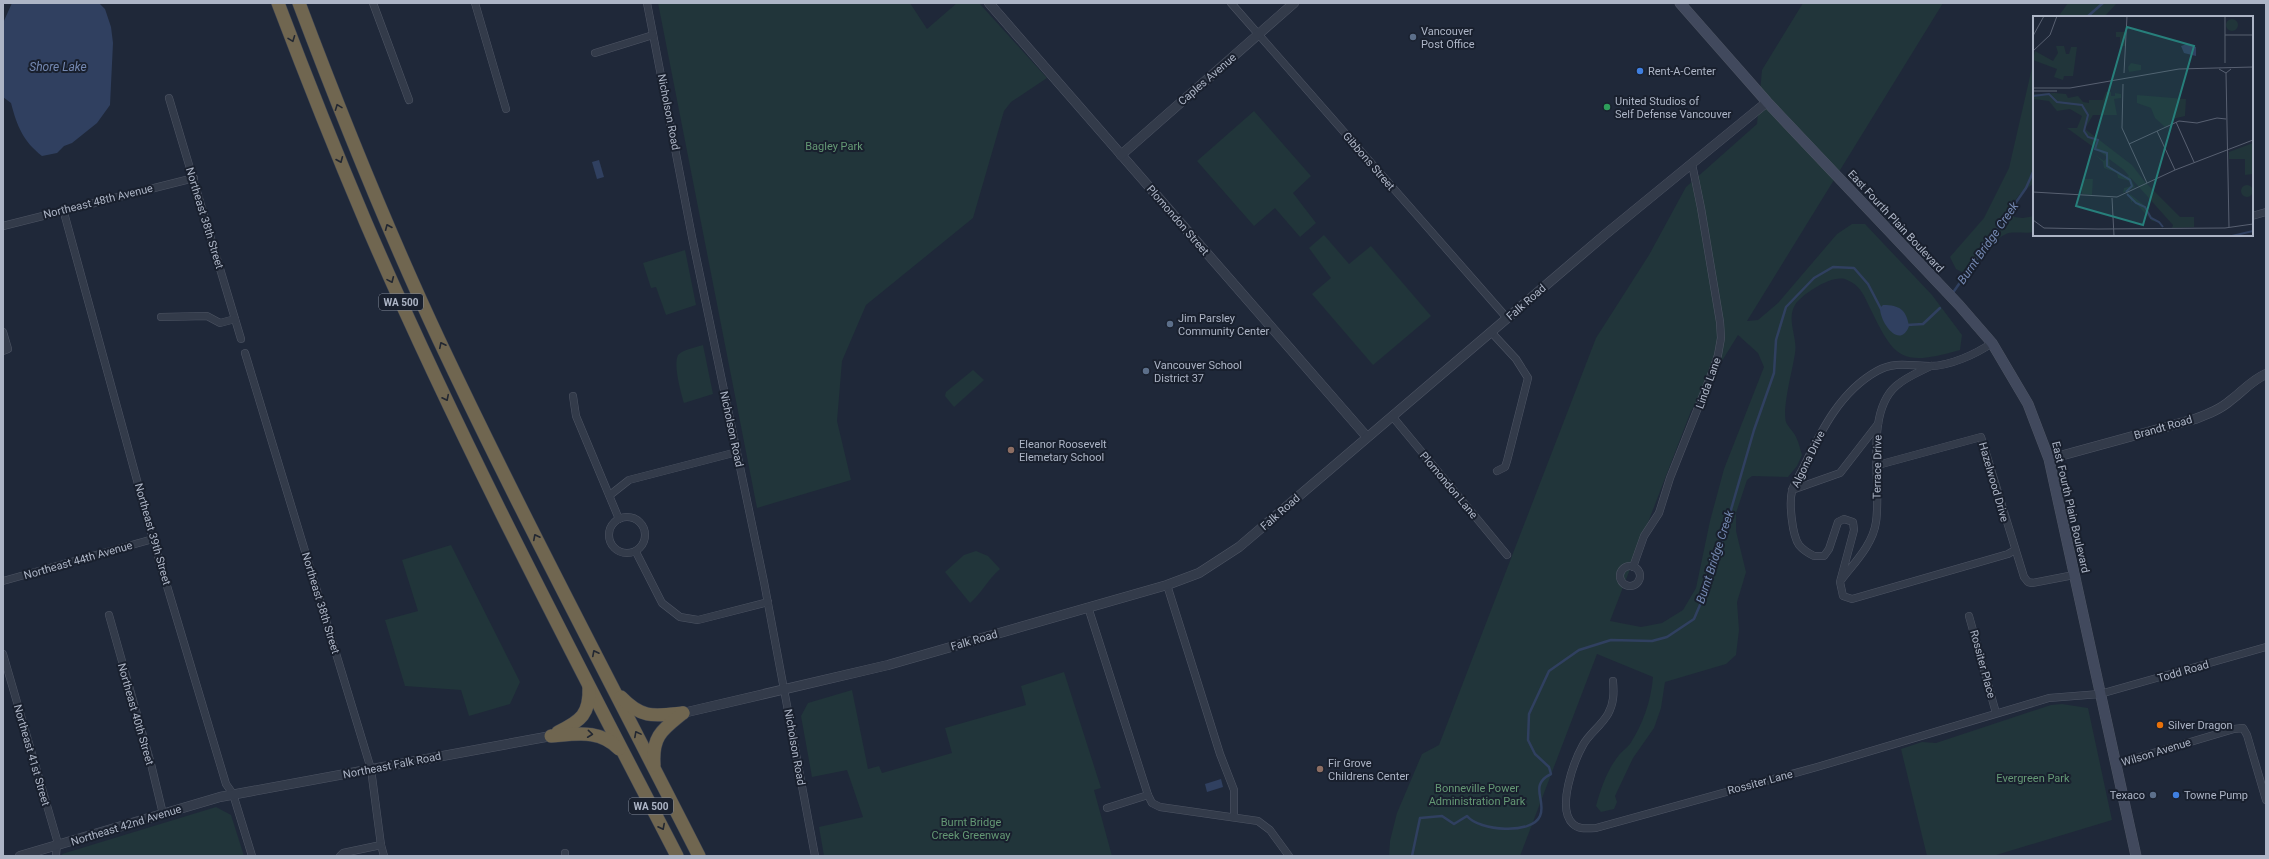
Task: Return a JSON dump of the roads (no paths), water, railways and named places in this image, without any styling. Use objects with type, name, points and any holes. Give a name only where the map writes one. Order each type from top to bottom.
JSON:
[{"type":"highway","name":"WA 500","points":[[278,3],[340,161],[418,337],[589,683],[677,856]]},
{"type":"highway","name":"WA 500","points":[[299,3],[354,146],[430,318],[511,486],[612,688],[700,856]]},
{"type":"highway","points":[[552,736],[582,718],[588,708],[589,683]]},
{"type":"highway","points":[[612,688],[629,705],[642,714],[655,716],[683,713]]},
{"type":"highway","points":[[655,768],[653,753],[659,734],[683,713]]},
{"type":"highway","points":[[552,736],[583,733],[598,734],[610,740],[625,755]]},
{"type":"main road","name":"East Fourth Plain Boulevard","points":[[1680,3],[1767,102],[1926,270],[1992,343],[2028,404],[2049,459],[2136,856]]},
{"type":"street","points":[[373,3],[409,100]]},
{"type":"street","points":[[475,3],[506,109]]},
{"type":"street","name":"Nicholson Road","points":[[647,3],[768,602],[815,856]]},
{"type":"street","name":"Plomondon Street","points":[[989,3],[1367,437]]},
{"type":"street","name":"Gibbons Street","points":[[1231,3],[1507,318]]},
{"type":"street","name":"Caples Avenue","points":[[1121,155],[1294,3]]},
{"type":"street","points":[[595,53],[653,35]]},
{"type":"street","name":"Northeast 38th Street","points":[[168,98],[194,178],[241,339]]},
{"type":"street","name":"Falk Road","points":[[683,713],[888,665],[1167,586],[1199,573],[1229,555],[1492,333],[1507,318],[1607,232],[1767,102]]},
{"type":"street","name":"Linda Lane","points":[[1633,567],[1644,536],[1659,513],[1718,355],[1720,322],[1692,164]]},
{"type":"street","name":"Northeast 48th Avenue","points":[[3,226],[63,209],[194,178]]},
{"type":"street","name":"Northeast 39th Street","points":[[63,209],[153,539],[226,784],[233,794],[252,856]]},
{"type":"street","points":[[2253,216],[2266,212]]},
{"type":"street","points":[[161,317],[207,316],[220,323],[235,319]]},
{"type":"street","points":[[3,332],[6,350]]},
{"type":"street","points":[[1492,333],[1516,359],[1528,378],[1508,461],[1505,467],[1497,472]]},
{"type":"street","name":"Algona Drive","points":[[1840,582],[1854,530],[1853,522],[1844,519],[1838,522],[1829,548],[1824,556],[1814,556],[1798,543],[1790,507],[1792,490],[1822,430],[1838,406],[1864,380],[1888,366],[1905,363],[1931,366],[1979,351],[1992,343]]},
{"type":"street","name":"Northeast 38th Street","points":[[245,353],[371,769],[381,845],[384,856]]},
{"type":"street","name":"Terrace Drive","points":[[1840,582],[1867,547],[1876,523],[1878,423],[1887,397],[1896,386],[1931,366]]},
{"type":"street","name":"Brandt Road","points":[[2049,459],[2195,419],[2216,410],[2231,401],[2255,379],[2266,374]]},
{"type":"street","points":[[573,396],[576,416],[619,519]]},
{"type":"street","name":"Plomondon Lane","points":[[1392,416],[1507,555]]},
{"type":"street","points":[[1792,490],[1840,473],[1878,423]]},
{"type":"street","name":"Hazelwood Drive","points":[[1878,465],[1981,437],[2014,550],[2028,582],[2032,583],[2074,575]]},
{"type":"street","points":[[610,495],[629,480],[737,452]]},
{"type":"street","points":[[627,517],[635,519],[644,529],[644,543],[636,552],[621,553],[615,549],[610,542],[610,528],[619,519],[627,517]]},
{"type":"street","name":"Northeast 44th Avenue","points":[[3,581],[153,539]]},
{"type":"street","points":[[1840,582],[1843,596],[1852,599],[2014,550]]},
{"type":"street","points":[[636,552],[662,603],[680,617],[698,620],[768,602]]},
{"type":"street","points":[[1167,586],[1220,754],[1234,790],[1234,817]]},
{"type":"street","points":[[1088,608],[1148,795],[1152,803],[1160,807],[1258,821],[1264,825],[1289,856]]},
{"type":"street","name":"Northeast 40th Street","points":[[109,615],[154,776],[163,814]]},
{"type":"street","name":"Rossiter Place","points":[[1970,616],[1996,713]]},
{"type":"street","name":"Todd Road","points":[[2100,694],[2266,648]]},
{"type":"street","name":"Northeast 41st Street","points":[[3,654],[57,840],[56,856]]},
{"type":"street","name":"Rossiter Lane","points":[[1613,681],[1614,697],[1609,713],[1601,726],[1584,743],[1574,764],[1567,793],[1567,817],[1573,824],[1582,829],[1596,828],[1817,767],[1996,713],[2059,696],[2086,696],[2100,694]]},
{"type":"street","name":"Wilson Avenue","points":[[2116,764],[2234,729],[2243,728],[2247,735],[2266,800]]},
{"type":"street","name":"Northeast Falk Road","points":[[233,794],[552,736]]},
{"type":"street","name":"Northeast 42nd Avenue","points":[[20,856],[233,794]]},
{"type":"street","points":[[1107,808],[1148,795]]},
{"type":"street","points":[[340,856],[342,853],[381,845]]},
{"type":"water","name":"Shore Lake","points":[[12,3],[99,3],[105,9],[111,27],[113,43],[110,105],[97,123],[72,143],[64,146],[57,153],[42,156],[30,145],[18,126],[11,103],[3,97],[3,23]]},
{"type":"water","points":[[599,160],[604,177],[597,179],[592,162]]},
{"type":"water","points":[[1883,305],[1898,307],[1904,312],[1909,326],[1905,333],[1896,335],[1887,327],[1881,314],[1880,308]]},
{"type":"water","points":[[1221,779],[1223,787],[1207,792],[1205,784]]},
{"type":"waterway","name":"Burnt Bridge Creek","points":[[2088,16],[2103,3]]},
{"type":"waterway","name":"Burnt Bridge Creek","points":[[1952,294],[2026,188],[2033,172]]},
{"type":"waterway","name":"Burnt Bridge Creek","points":[[1412,856],[1420,818],[1442,816],[1454,824],[1467,816],[1473,821],[1482,825],[1505,829],[1527,826],[1535,822],[1540,816],[1542,810],[1539,788],[1544,778],[1551,774],[1549,767],[1535,754],[1528,740],[1529,714],[1549,671],[1579,650],[1611,640],[1652,641],[1667,637],[1694,619],[1711,579],[1754,430],[1774,373],[1776,340],[1786,307],[1814,278],[1833,267],[1854,268],[1868,284],[1881,309]]},
{"type":"waterway","name":"Burnt Bridge Creek","points":[[1907,325],[1923,324],[1940,308]]},
{"type":"place","name":"Vancouver Post Office","points":[[1413,37]]},
{"type":"place","name":"Rent-A-Center","points":[[1640,71]]},
{"type":"place","name":"United Studios of Self Defense Vancouver","points":[[1607,107]]},
{"type":"place","name":"Jim Parsley Community Center","points":[[1170,324]]},
{"type":"place","name":"Vancouver School District 37","points":[[1146,371]]},
{"type":"place","name":"Eleanor Roosevelt Elemetary School","points":[[1011,450]]},
{"type":"place","name":"Silver Dragon","points":[[2160,725]]},
{"type":"place","name":"Fir Grove Childrens Center","points":[[1320,769]]},
{"type":"place","name":"Texaco","points":[[2153,795]]},
{"type":"place","name":"Towne Pump","points":[[2176,795]]},
{"type":"park label","name":"Bagley Park","points":[[834,146]]},
{"type":"park label","name":"Evergreen Park","points":[[2033,778]]},
{"type":"park label","name":"Bonneville Power Administration Park","points":[[1477,794]]},
{"type":"park label","name":"Burnt Bridge Creek Greenway","points":[[971,828]]}]
